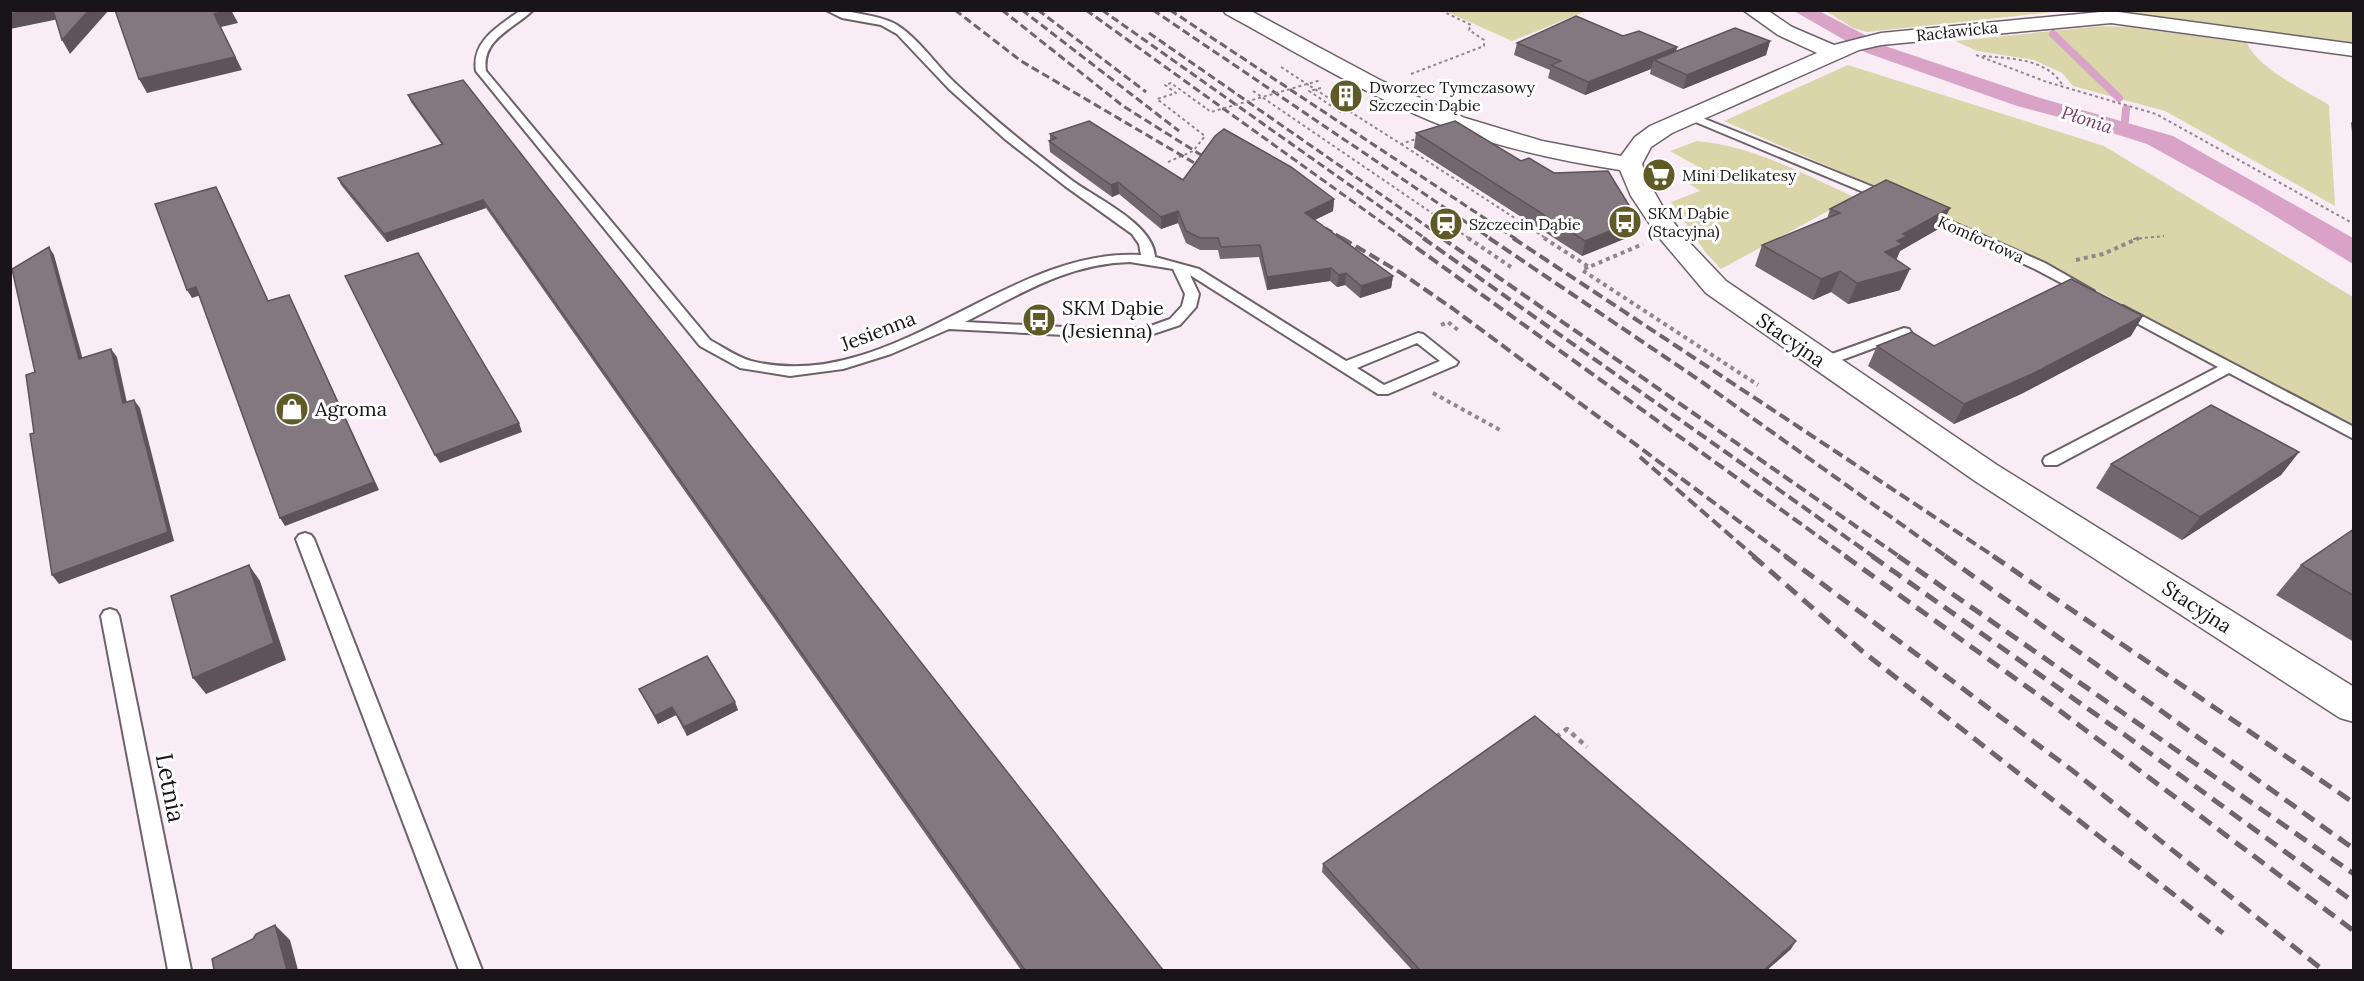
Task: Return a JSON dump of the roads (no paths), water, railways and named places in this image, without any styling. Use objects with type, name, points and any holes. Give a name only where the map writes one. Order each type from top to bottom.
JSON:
[{"type":"street","points":[[1233,10],[1395,95],[1454,122],[1538,147],[1630,164]]},
{"type":"street","points":[[1753,10],[1785,31],[1840,51]]},
{"type":"street","name":"Racławicka","points":[[1630,164],[1636,151],[1648,138],[1690,116],[1840,51],[1880,39],[2111,16],[2354,50]]},
{"type":"street","name":"Stacyjna","points":[[1630,164],[1644,195],[1693,265],[1716,287],[1986,473],[2354,707]]},
{"type":"lane","name":"Jesienna","points":[[528,10],[487,43],[479,57],[481,71],[702,339],[714,350],[730,359],[758,367],[782,370],[816,370],[842,366],[875,356],[1076,265],[1114,258],[1148,259],[1179,267],[1202,277],[1383,391],[1450,362],[1419,337],[1346,367]]},
{"type":"lane","points":[[831,10],[839,15],[880,21],[895,28],[952,86],[1020,146],[1136,231],[1147,244],[1148,259]]},
{"type":"lane","name":"Komfortowa","points":[[1690,116],[1874,191],[2040,266],[2354,434]]},
{"type":"lane","points":[[944,325],[1121,334],[1150,331],[1175,322],[1189,307],[1192,294],[1179,267]]},
{"type":"lane","points":[[1823,362],[1904,332]]},
{"type":"lane","points":[[2051,461],[2229,367]]},
{"type":"lane","points":[[305,539],[471,970]]},
{"type":"lane","name":"Letnia","points":[[110,616],[180,970]]},
{"type":"water","name":"Płonia","points":[[1794,11],[1819,11],[1888,47],[2037,97],[2173,136],[2353,238],[2353,264],[2257,205],[2147,144],[2017,106],[1867,53]]},
{"type":"waterway","points":[[2053,34],[2119,98]]},
{"type":"waterway","points":[[2125,121],[2126,109]]},
{"type":"railway","points":[[955,10],[1021,61],[1208,171]]},
{"type":"railway","points":[[1002,10],[1123,106],[1214,163]]},
{"type":"railway","points":[[1022,10],[1179,131]]},
{"type":"railway","points":[[1038,10],[1146,92]]},
{"type":"railway","points":[[1086,10],[1405,239]]},
{"type":"railway","points":[[1102,10],[1426,239]]},
{"type":"railway","points":[[1153,10],[1491,239]]},
{"type":"railway","points":[[1170,10],[1516,239]]},
{"type":"railway","points":[[1149,33],[1445,239]]},
{"type":"railway","points":[[1315,222],[1344,239]]},
{"type":"railway","points":[[1342,238],[1401,273],[1452,308],[1787,557]]},
{"type":"railway","points":[[1403,238],[1847,557]]},
{"type":"railway","points":[[1423,238],[1874,557]]},
{"type":"railway","points":[[1442,238],[1900,557]]},
{"type":"railway","points":[[1489,238],[1702,382],[1947,557]]},
{"type":"railway","points":[[1513,238],[1995,557]]},
{"type":"railway","points":[[1640,457],[1755,557]]},
{"type":"railway","points":[[1753,556],[1862,651],[2223,933]]},
{"type":"railway","points":[[1785,556],[2073,771],[2323,970]]},
{"type":"railway","points":[[1845,556],[2048,702],[2354,931]]},
{"type":"railway","points":[[1872,556],[2125,735],[2354,902]]},
{"type":"railway","points":[[1898,556],[2354,874]]},
{"type":"railway","points":[[1945,556],[2354,849]]},
{"type":"railway","points":[[1993,556],[2354,803]]},
{"type":"place","name":"Dworzec Tymczasowy Szczecin Dąbie","points":[[1346,96]]},
{"type":"place","name":"Mini Delikatesy","points":[[1659,175]]},
{"type":"place","name":"SKM Dąbie (Stacyjna)","points":[[1625,222]]},
{"type":"place","name":"Szczecin Dąbie","points":[[1446,224]]},
{"type":"place","name":"SKM Dąbie (Jesienna)","points":[[1039,320]]},
{"type":"place","name":"Agroma","points":[[292,409]]}]
